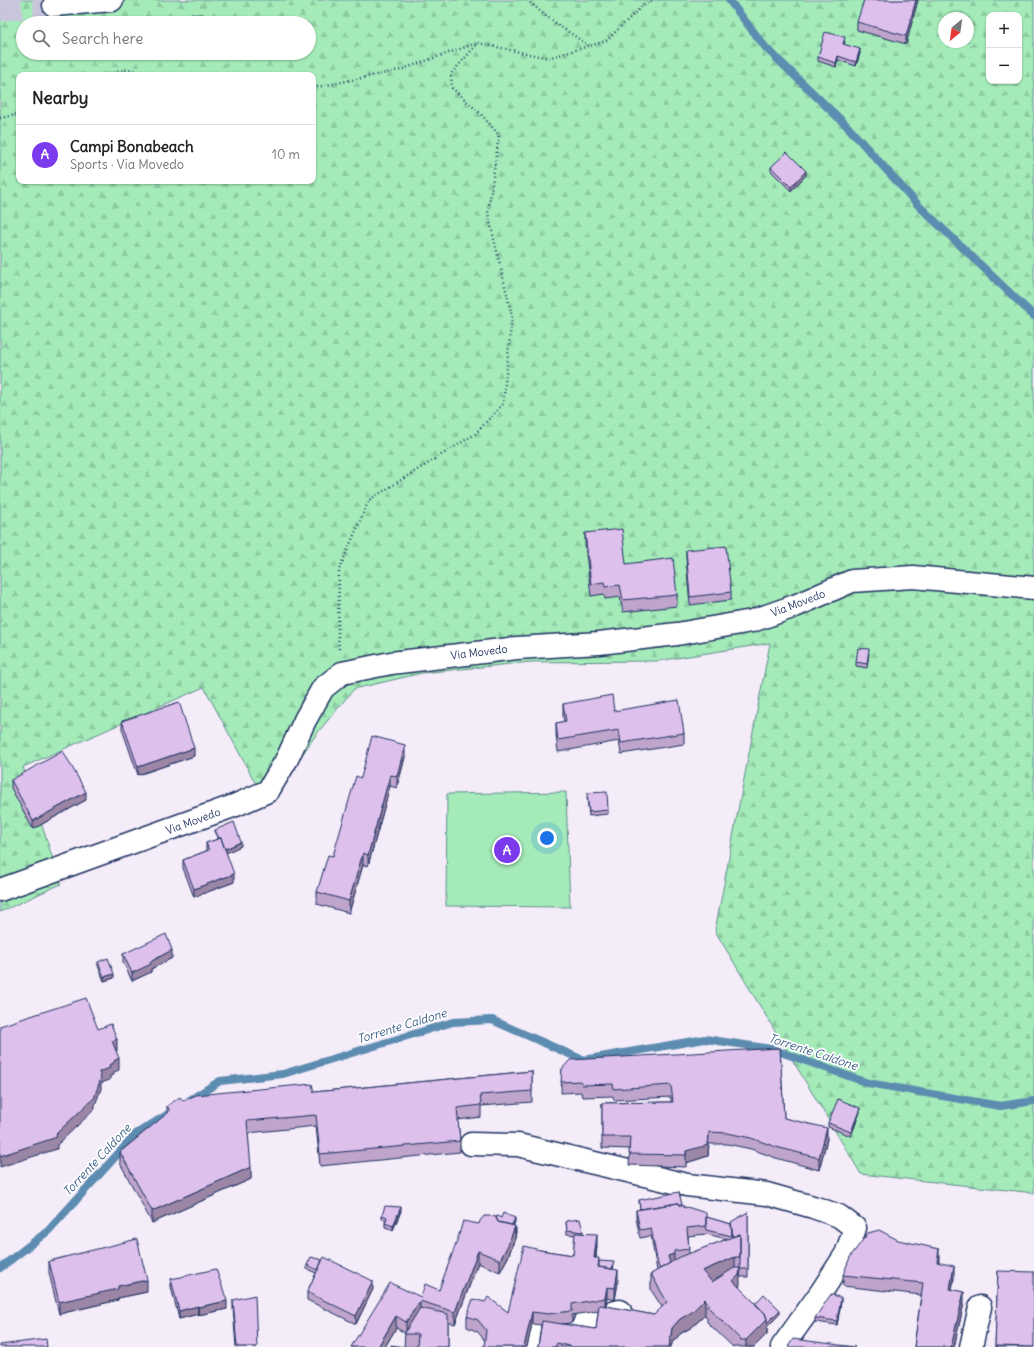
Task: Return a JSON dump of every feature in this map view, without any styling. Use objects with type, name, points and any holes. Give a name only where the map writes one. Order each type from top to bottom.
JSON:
[{"type":"main road","points":[[54,5],[112,0]]},
{"type":"main road","name":"Via Movedo","points":[[0,890],[236,805],[268,791],[287,758],[323,688],[342,673],[391,663],[517,648],[598,643],[676,634],[745,622],[795,606],[852,581],[913,577],[1034,588]]},
{"type":"main road","points":[[471,1144],[518,1145],[687,1185],[767,1194],[813,1206],[840,1216],[855,1228],[846,1254],[820,1294],[782,1347]]},
{"type":"main road","points":[[971,1347],[980,1307]]},
{"type":"main road","points":[[534,1347],[538,1332],[580,1334],[586,1319],[620,1311]]},
{"type":"path","points":[[527,0],[547,18],[589,46]]},
{"type":"path","points":[[316,87],[400,70],[478,43],[548,58],[606,41],[643,5],[654,0]]},
{"type":"path","points":[[342,673],[338,636],[339,570],[369,500],[475,434],[503,404],[512,316],[488,213],[499,135],[480,113],[452,88],[451,74],[478,43]]},
{"type":"path","points":[[116,72],[129,69],[138,72]]},
{"type":"path","points":[[0,118],[16,115]]},
{"type":"green space","points":[[0,0],[1034,0],[1034,1193],[861,1174],[715,931],[770,643],[658,661],[531,662],[422,673],[354,689],[318,732],[267,805],[204,687],[23,767],[61,884],[0,912]]},
{"type":"green space","points":[[566,792],[570,907],[446,906],[447,794]]},
{"type":"building","points":[[864,0],[916,0],[906,36],[857,22]]},
{"type":"building","points":[[203,14],[203,16],[187,16]]},
{"type":"building","points":[[825,32],[845,37],[843,44],[860,49],[856,62],[838,56],[836,63],[818,57]]},
{"type":"building","points":[[787,152],[806,171],[791,187],[771,167]]},
{"type":"building","points":[[622,529],[626,564],[673,558],[677,595],[623,600],[620,585],[605,587],[604,582],[591,584],[585,533]]},
{"type":"building","points":[[726,546],[731,592],[690,597],[686,550]]},
{"type":"building","points":[[858,648],[869,649],[867,664],[856,662]]},
{"type":"building","points":[[612,695],[614,711],[679,700],[684,733],[621,743],[619,730],[558,740],[556,723],[566,721],[563,704]]},
{"type":"building","points":[[179,702],[194,748],[138,767],[122,721]]},
{"type":"building","points":[[372,736],[405,745],[397,776],[390,775],[368,855],[363,853],[349,901],[317,892],[328,855],[333,856],[356,776],[361,778]]},
{"type":"building","points":[[63,751],[86,792],[33,821],[11,780]]},
{"type":"building","points":[[607,792],[608,810],[589,812],[587,793]]},
{"type":"building","points":[[234,822],[241,842],[225,849],[221,838],[219,838],[215,830]]},
{"type":"building","points":[[221,838],[234,874],[194,889],[183,860],[209,850],[206,843]]},
{"type":"building","points":[[166,934],[172,950],[150,962],[151,964],[132,973],[123,954]]},
{"type":"building","points":[[108,958],[114,974],[104,977],[98,962]]},
{"type":"building","points":[[86,998],[98,1029],[111,1024],[117,1039],[112,1041],[119,1058],[114,1061],[114,1063],[109,1065],[110,1068],[99,1072],[101,1078],[95,1097],[56,1134],[57,1137],[0,1156],[0,1026]]},
{"type":"building","points":[[780,1048],[784,1118],[827,1128],[819,1158],[776,1147],[751,1138],[727,1133],[709,1132],[708,1145],[686,1151],[686,1155],[629,1154],[630,1137],[602,1137],[602,1103],[673,1102],[671,1085],[614,1089],[613,1084],[582,1085],[581,1081],[561,1082],[562,1069],[570,1060]]},
{"type":"building","points":[[532,1071],[532,1091],[480,1095],[481,1105],[457,1108],[460,1141],[320,1154],[316,1115],[247,1121],[251,1167],[152,1211],[120,1152],[170,1111],[167,1106],[180,1097],[183,1101],[196,1095],[312,1084],[314,1092]]},
{"type":"building","points":[[838,1099],[860,1108],[851,1132],[828,1123]]},
{"type":"building","points":[[679,1192],[682,1205],[679,1205],[678,1203],[640,1209],[639,1200]]},
{"type":"building","points":[[678,1203],[679,1205],[684,1206],[684,1208],[687,1207],[706,1213],[706,1226],[687,1228],[689,1249],[674,1251],[674,1254],[668,1256],[670,1263],[660,1269],[651,1228],[640,1230],[636,1210]]},
{"type":"building","points":[[385,1206],[401,1207],[393,1226],[385,1223],[387,1217],[382,1215]]},
{"type":"building","points":[[748,1212],[748,1269],[740,1269],[740,1234],[733,1237],[731,1222]]},
{"type":"building","points":[[503,1213],[515,1218],[512,1225],[498,1222],[496,1218],[497,1216],[501,1218]]},
{"type":"building","points":[[484,1216],[496,1217],[498,1222],[515,1226],[508,1245],[500,1260],[478,1251],[455,1312],[420,1301],[406,1322],[396,1316],[378,1347],[351,1347],[390,1283],[421,1297],[425,1284],[439,1290],[463,1221],[479,1224]]},
{"type":"building","points":[[706,1217],[731,1224],[732,1236],[706,1230]]},
{"type":"building","points":[[580,1219],[583,1232],[567,1230],[566,1221]]},
{"type":"building","points":[[879,1230],[898,1240],[939,1249],[937,1262],[954,1266],[950,1289],[964,1292],[951,1347],[914,1347],[923,1283],[843,1275],[850,1257],[868,1233]]},
{"type":"building","points":[[575,1233],[597,1234],[594,1258],[599,1258],[598,1267],[618,1270],[615,1288],[607,1287],[605,1298],[572,1304],[572,1311],[548,1314],[532,1312],[524,1347],[484,1347],[486,1330],[478,1320],[467,1316],[473,1299],[485,1302],[488,1297],[508,1312],[524,1246],[573,1255]]},
{"type":"building","points":[[740,1234],[740,1257],[735,1257],[702,1271],[712,1282],[734,1268],[740,1268],[739,1275],[733,1281],[765,1313],[767,1319],[746,1340],[741,1340],[707,1306],[709,1304],[705,1299],[692,1312],[680,1319],[672,1328],[669,1347],[572,1347],[557,1343],[555,1347],[538,1347],[542,1321],[596,1329],[599,1305],[654,1315],[667,1302],[651,1274],[680,1257]]},
{"type":"building","points":[[137,1239],[147,1280],[118,1286],[118,1289],[59,1302],[49,1261]]},
{"type":"building","points":[[311,1257],[322,1260],[318,1270],[307,1265]]},
{"type":"building","points":[[324,1257],[373,1281],[356,1316],[307,1292]]},
{"type":"building","points":[[599,1261],[614,1262],[612,1269],[599,1267]]},
{"type":"building","points":[[216,1269],[227,1301],[179,1311],[171,1279]]},
{"type":"building","points":[[998,1271],[1034,1272],[1034,1347],[995,1346]]},
{"type":"building","points":[[764,1294],[780,1310],[767,1323],[765,1313],[755,1304]]},
{"type":"building","points":[[831,1294],[841,1298],[837,1321],[815,1318]]},
{"type":"building","points":[[255,1295],[257,1347],[237,1347],[233,1300]]},
{"type":"building","points":[[420,1308],[448,1314],[448,1347],[417,1347],[418,1334],[404,1334]]},
{"type":"building","points":[[46,1339],[47,1347],[0,1347],[0,1345]]},
{"type":"building","points":[[793,1339],[855,1347],[788,1347]]},
{"type":"building","points":[[391,1345],[404,1347],[391,1347]]},
{"type":"waterway","points":[[729,0],[766,48],[846,125],[919,206],[1034,316]]},
{"type":"waterway","name":"Torrente Caldone","points":[[190,1100],[220,1081],[283,1074],[453,1022],[492,1020],[583,1060],[705,1039],[772,1049],[868,1083],[1000,1106],[1034,1101]]},
{"type":"waterway","name":"Torrente Caldone","points":[[0,1268],[48,1231],[136,1134],[175,1110]]},
{"type":"tunnel","points":[[0,10],[54,5]]},
{"type":"place","name":"Campi Bonabeach","points":[[507,850]]}]
